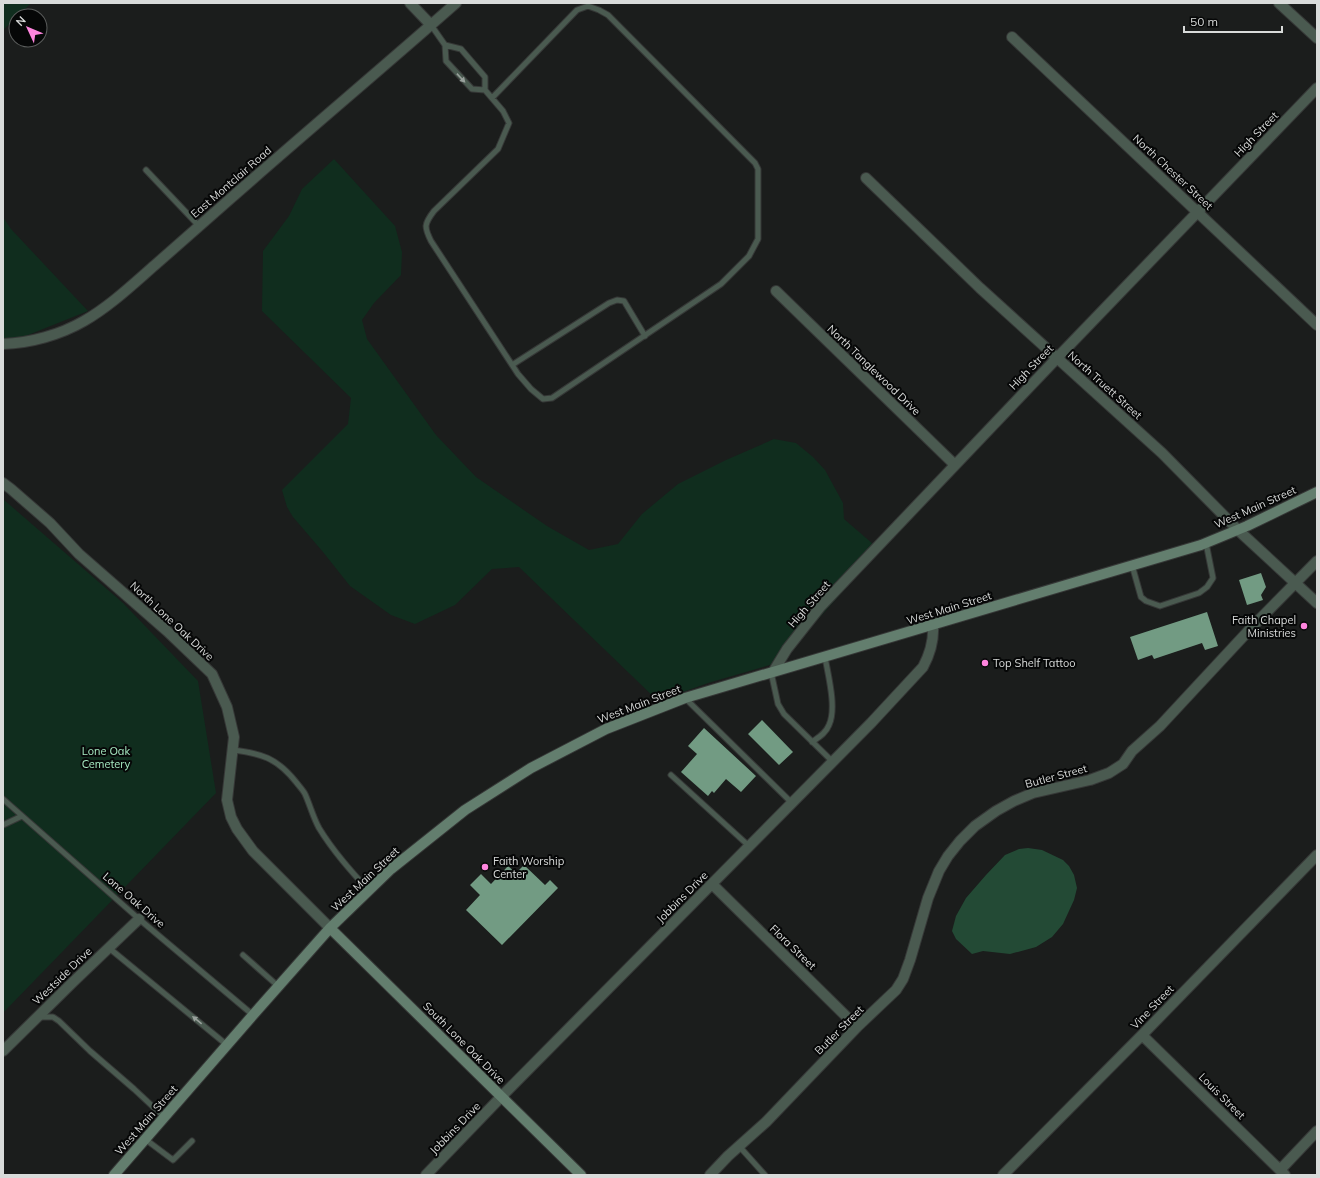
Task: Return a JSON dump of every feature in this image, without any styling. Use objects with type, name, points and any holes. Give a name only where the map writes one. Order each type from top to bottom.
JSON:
[{"type":"main road","name":"West Main Street","points":[[114,1175],[330,928],[391,869],[465,810],[531,768],[606,729],[685,698],[1206,543],[1238,530],[1317,492]]},
{"type":"main road","name":"South Lone Oak Drive","points":[[330,928],[581,1175]]},
{"type":"street","points":[[410,3],[431,25]]},
{"type":"street","name":"East Montclair Road","points":[[3,344],[14,344],[60,332],[82,322],[103,309],[456,3]]},
{"type":"street","points":[[1279,3],[1317,38]]},
{"type":"street","name":"North Chester Street","points":[[1012,37],[1317,325]]},
{"type":"street","name":"High Street","points":[[772,672],[787,649],[821,606],[1317,88]]},
{"type":"street","name":"North Truett Street","points":[[866,178],[980,288],[1162,453],[1238,530],[1317,603]]},
{"type":"street","name":"North Tanglewood Drive","points":[[776,291],[955,465]]},
{"type":"street","name":"North Lone Oak Drive","points":[[3,483],[50,523],[78,554],[167,631],[212,674],[227,708],[234,737],[227,800],[231,817],[237,829],[253,851],[330,928]]},
{"type":"street","name":"Butler Street","points":[[710,1175],[766,1122],[857,1027],[896,990],[903,979],[910,960],[928,898],[939,871],[960,840],[975,826],[996,811],[1014,801],[1033,793],[1090,780],[1109,773],[1123,764],[1132,751],[1160,726],[1252,627],[1317,561]]},
{"type":"street","name":"Jobbins Drive","points":[[426,1175],[501,1097],[833,762],[923,667],[928,659],[934,636],[933,625]]},
{"type":"street","name":"Vine Street","points":[[1005,1174],[1317,855]]},
{"type":"street","name":"Flora Street","points":[[712,884],[857,1027]]},
{"type":"street","name":"Westside Drive","points":[[3,1051],[139,919]]},
{"type":"street","name":"Louis Street","points":[[1142,1035],[1282,1173]]},
{"type":"street","points":[[1282,1173],[1317,1131]]},
{"type":"lane","points":[[431,25],[445,45],[446,61],[472,89],[485,90],[492,98],[504,111],[509,123],[498,149],[434,211],[428,219],[426,230],[431,241],[512,365],[531,389],[543,399],[552,398],[721,284],[749,256],[758,239],[758,169],[755,162],[608,15],[588,6],[577,10],[492,98]]},
{"type":"lane","points":[[445,45],[460,49],[486,77],[485,90]]},
{"type":"lane","points":[[146,170],[200,226]]},
{"type":"lane","points":[[512,365],[609,303],[617,300],[624,301],[645,336]]},
{"type":"lane","points":[[1132,565],[1141,597],[1146,601],[1160,606],[1199,593],[1207,587],[1213,578],[1206,543]]},
{"type":"lane","points":[[812,742],[823,734],[829,725],[832,715],[832,704],[825,656]]},
{"type":"lane","points":[[772,672],[778,704],[784,714],[833,762]]},
{"type":"lane","points":[[685,698],[792,803]]},
{"type":"lane","points":[[232,750],[258,753],[272,759],[292,777],[304,793],[313,818],[325,838],[349,869],[369,891]]},
{"type":"lane","points":[[671,775],[749,846]]},
{"type":"lane","name":"Lone Oak Drive","points":[[3,799],[139,919],[253,1015]]},
{"type":"lane","points":[[3,825],[22,816]]},
{"type":"lane","points":[[109,948],[227,1044]]},
{"type":"lane","points":[[242,955],[278,986]]},
{"type":"lane","points":[[38,1017],[53,1017],[60,1021],[90,1051],[164,1117]]},
{"type":"lane","points":[[145,1139],[173,1160],[192,1141]]},
{"type":"lane","points":[[739,1146],[765,1175]]},
{"type":"green space","points":[[3,3],[31,3],[26,8],[8,8],[8,25],[3,30]]},
{"type":"green space","points":[[334,159],[395,226],[402,252],[401,275],[374,303],[362,320],[367,339],[436,435],[476,477],[547,526],[589,550],[618,544],[642,514],[678,484],[726,460],[774,439],[796,443],[813,457],[825,470],[843,503],[844,519],[880,550],[780,662],[708,683],[658,701],[519,567],[492,569],[455,605],[415,624],[391,615],[350,586],[293,517],[287,507],[282,490],[348,424],[351,398],[262,311],[263,251],[289,216],[302,189]]},
{"type":"green space","points":[[3,217],[11,229],[88,311],[3,345]]},
{"type":"green space","name":"Lone Oak Cemetery","points":[[3,499],[123,603],[198,681],[216,793],[3,1013]]},
{"type":"shaded area","points":[[1028,848],[1042,850],[1063,860],[1069,866],[1074,875],[1077,888],[1074,900],[1063,924],[1052,937],[1036,947],[1010,954],[983,951],[972,954],[956,939],[952,931],[956,916],[966,898],[1005,855],[1019,849]]},
{"type":"building","points":[[1261,573],[1266,587],[1261,595],[1263,600],[1247,605],[1239,580]]},
{"type":"building","points":[[1207,612],[1218,646],[1205,650],[1202,643],[1154,659],[1152,655],[1138,660],[1130,637]]},
{"type":"building","points":[[762,720],[793,752],[779,765],[748,734]]},
{"type":"building","points":[[704,728],[756,776],[741,792],[726,779],[714,793],[712,791],[708,796],[681,772],[697,754],[688,746]]},
{"type":"building","points":[[524,865],[545,885],[550,880],[558,888],[502,945],[466,910],[480,895],[470,885],[481,874],[491,884],[508,866],[516,873]]},
{"type":"place","name":"Faith Chapel Ministries","points":[[1304,626]]},
{"type":"place","name":"Top Shelf Tattoo","points":[[985,663]]},
{"type":"place","name":"Faith Worship Center","points":[[485,867]]}]
